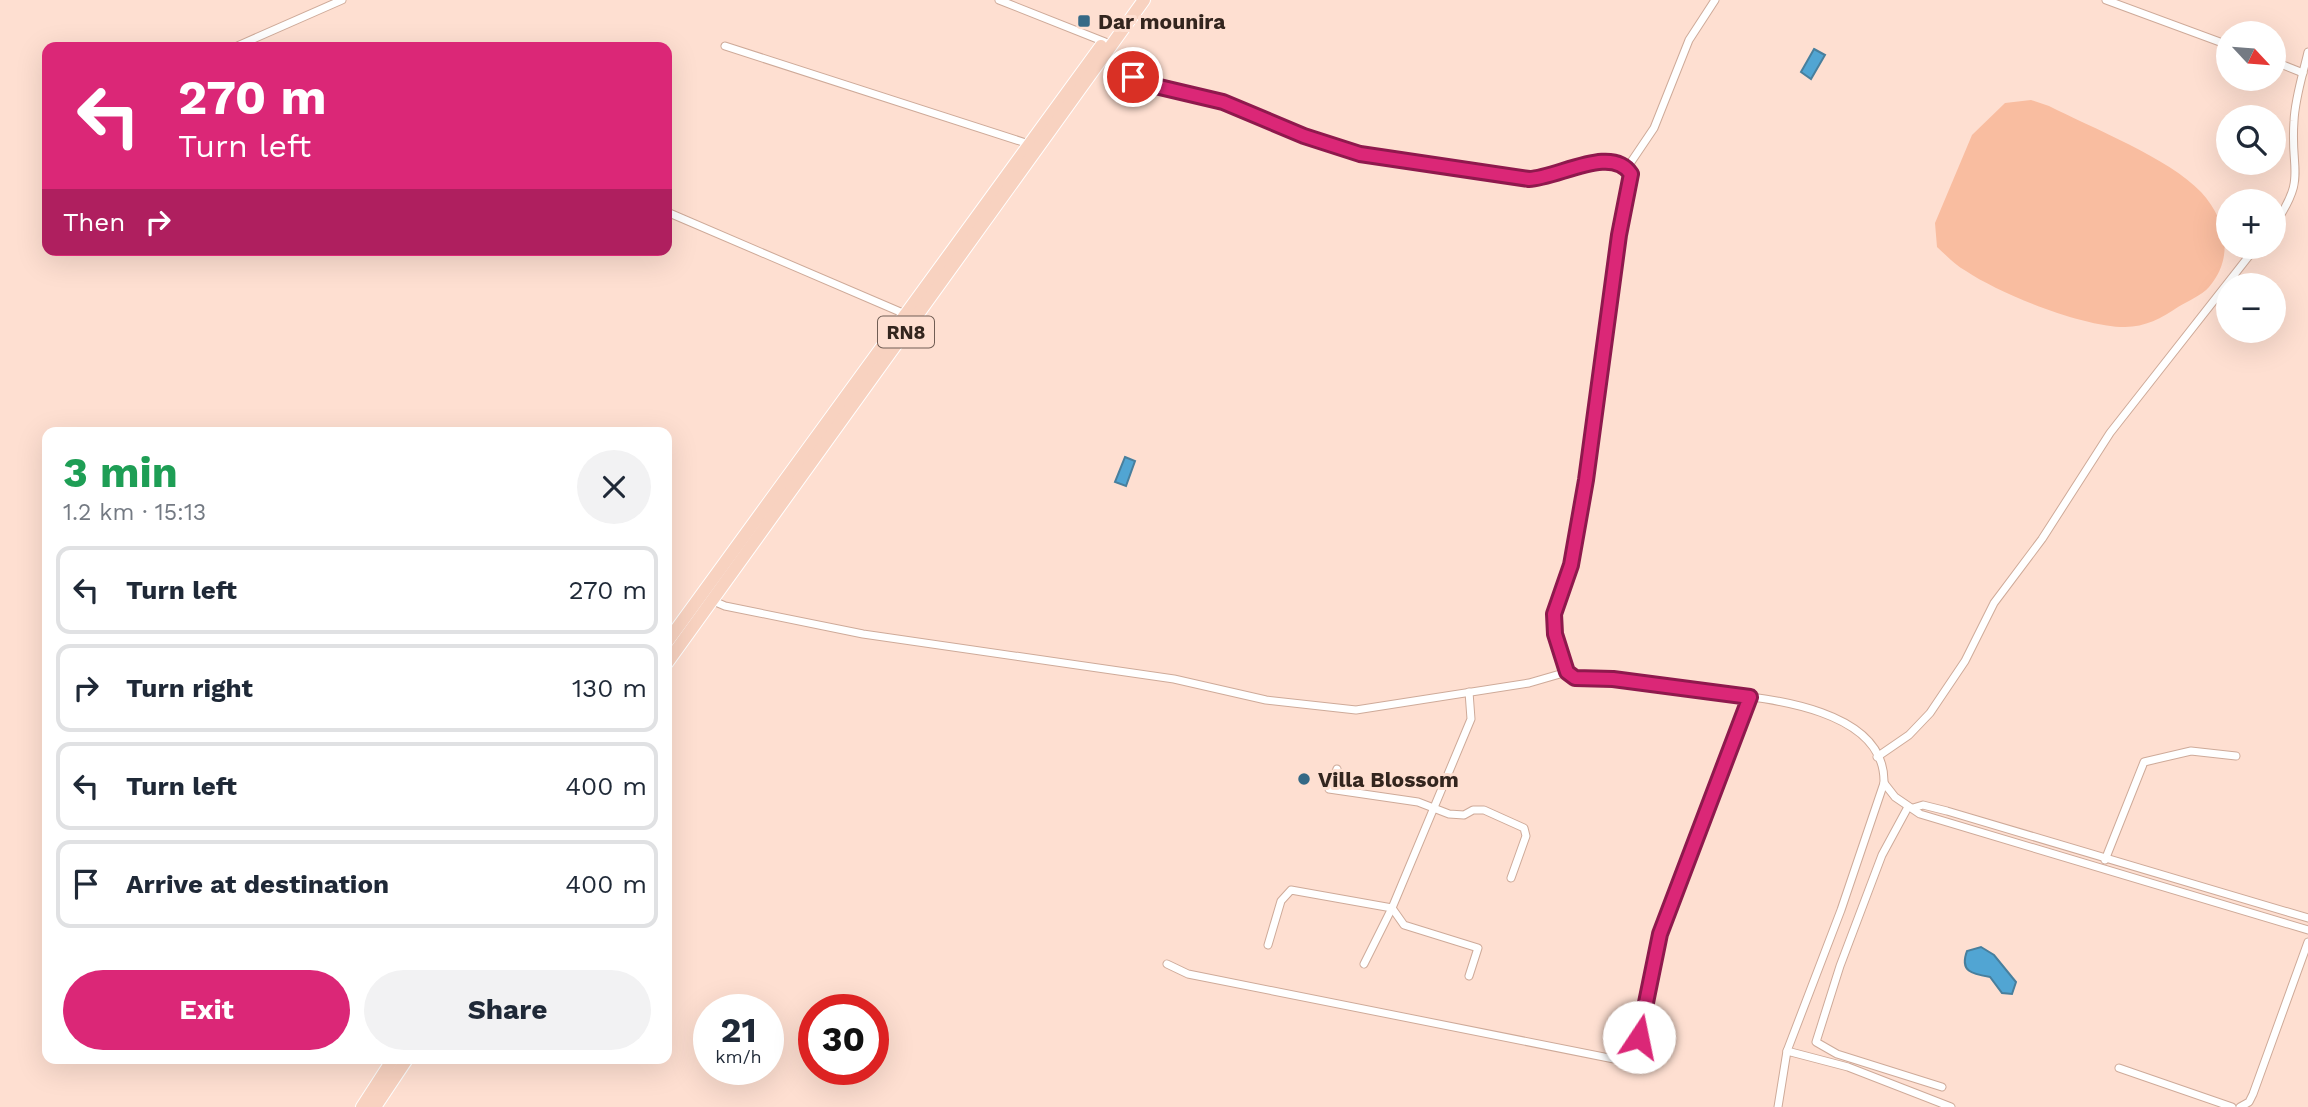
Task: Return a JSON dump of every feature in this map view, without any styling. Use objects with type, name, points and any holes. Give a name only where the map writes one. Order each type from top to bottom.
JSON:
[{"type":"highway","name":"RN8","points":[[672,635],[1134,0]]},
{"type":"highway","name":"RN8","points":[[672,656],[1144,0]]},
{"type":"highway","points":[[362,1107],[390,1064]]},
{"type":"highway","points":[[375,1107],[404,1064]]},
{"type":"street","points":[[246,42],[342,0]]},
{"type":"street","points":[[999,0],[1104,42]]},
{"type":"street","points":[[1627,167],[1654,128],[1689,40],[1715,0]]},
{"type":"street","points":[[2106,0],[2216,41]]},
{"type":"street","points":[[725,46],[1029,144]]},
{"type":"street","points":[[2286,209],[2298,184],[2293,122],[2308,52]]},
{"type":"street","points":[[1102,59],[1151,85],[1223,102],[1304,136],[1360,154],[1529,179],[1543,178],[1597,161],[1615,162],[1627,167]]},
{"type":"street","points":[[2286,66],[2303,73]]},
{"type":"street","points":[[1627,167],[1632,183],[1619,235],[1586,480],[1571,565],[1554,614],[1555,634],[1567,672],[1575,678],[1613,679],[1785,701],[1830,716],[1864,738],[1884,773],[1884,783],[1841,910],[1787,1051],[1777,1107]]},
{"type":"street","points":[[672,214],[905,314]]},
{"type":"street","points":[[1877,757],[1909,735],[1930,713],[1965,661],[1994,603],[2042,539],[2110,433],[2247,259]]},
{"type":"street","points":[[711,600],[725,606],[863,634],[1174,679],[1235,695],[1301,705],[1372,709],[1530,683],[1567,672]]},
{"type":"street","points":[[1364,964],[1392,908],[1471,719],[1469,692]]},
{"type":"street","points":[[1167,964],[1188,974],[1634,1063],[1660,934],[1750,697]]},
{"type":"street","points":[[2102,867],[2144,762],[2191,751],[2236,756]]},
{"type":"street","points":[[1337,769],[1329,789],[1434,807],[1450,814],[1464,815],[1473,810],[1484,810],[1524,828],[1526,836],[1511,878]]},
{"type":"street","points":[[1884,783],[1910,808],[1923,815],[2308,930]]},
{"type":"street","points":[[1910,808],[1925,806],[2308,918]]},
{"type":"street","points":[[1910,808],[1882,855],[1836,977],[1816,1042],[1837,1054],[1942,1087]]},
{"type":"street","points":[[1268,945],[1281,901],[1291,890],[1392,908],[1404,925],[1478,948],[1469,976]]},
{"type":"street","points":[[2241,1107],[2249,1102],[2253,1094],[2308,942]]},
{"type":"street","points":[[1787,1051],[1848,1067],[1951,1107]]},
{"type":"street","points":[[2119,1068],[2232,1107]]},
{"type":"shaded area","points":[[2031,100],[2049,106],[2150,156],[2187,179],[2201,192],[2216,214],[2216,259],[2223,259],[2209,287],[2166,315],[2146,324],[2132,327],[2108,326],[2042,308],[2020,299],[1954,263],[1937,247],[1935,223],[1972,135],[2005,103]]},
{"type":"water","points":[[1814,49],[1825,55],[1811,79],[1801,72]]},
{"type":"water","points":[[1125,457],[1135,461],[1126,486],[1115,482]]},
{"type":"water","points":[[1981,947],[1994,955],[2016,982],[2012,994],[2002,993],[1990,977],[1973,973],[1966,968],[1967,951]]},
{"type":"place","name":"Dar mounira","points":[[1084,21]]},
{"type":"place","name":"Villa Blossom","points":[[1304,779]]},
{"type":"route","points":[[1133,77],[1151,85],[1203,95],[1304,136],[1360,154],[1529,179],[1543,178],[1597,161],[1622,164],[1631,174],[1632,183],[1619,235],[1609,327],[1586,480],[1571,565],[1554,614],[1555,634],[1567,672],[1575,678],[1613,679],[1750,697],[1660,934],[1639,1037]]}]
